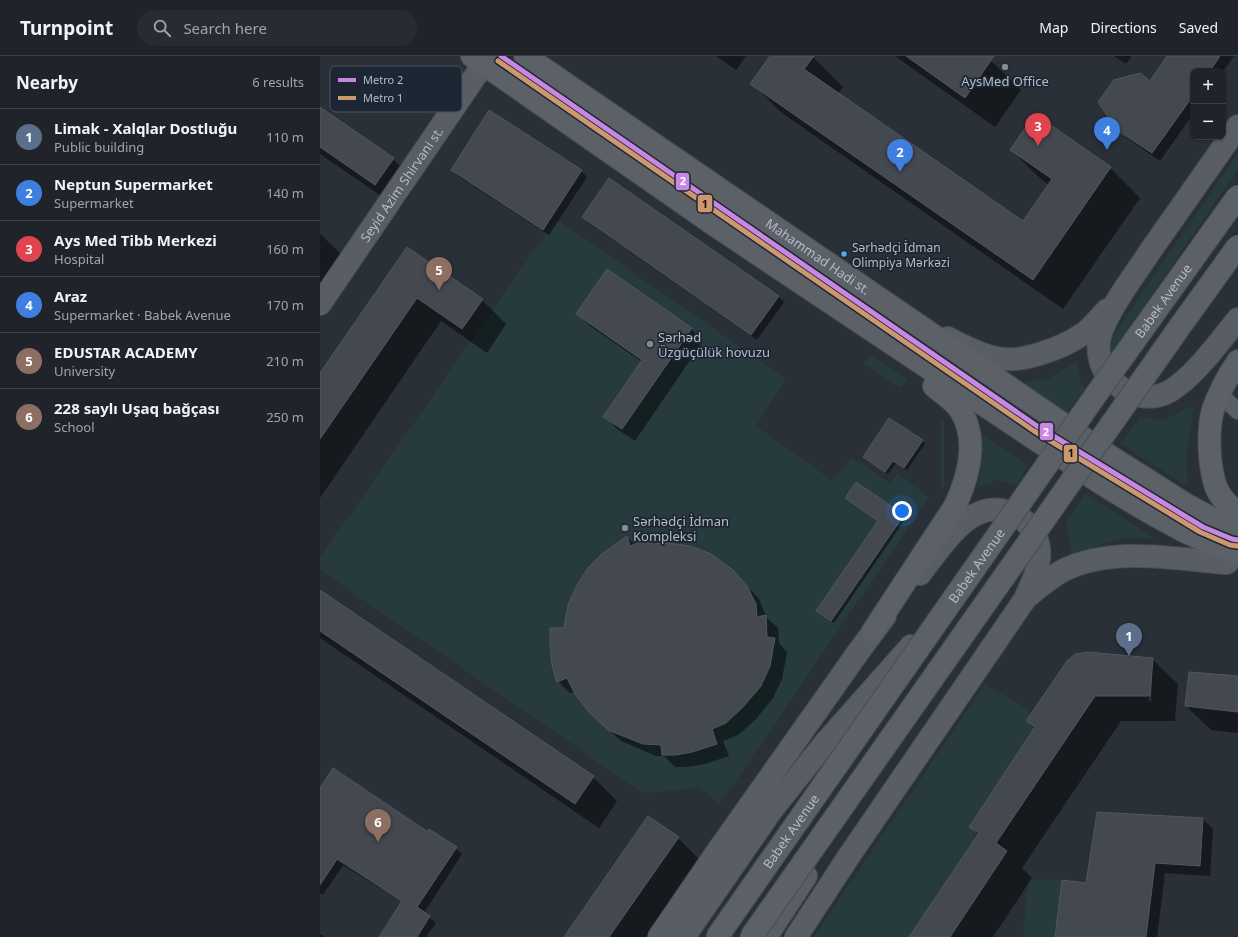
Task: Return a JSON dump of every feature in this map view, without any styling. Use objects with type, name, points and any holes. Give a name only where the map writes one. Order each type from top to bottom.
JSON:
[{"type":"main road","name":"Mahammad Hadi st.","points":[[525,56],[1111,457],[1185,504],[1213,519],[1238,528]]},
{"type":"main road","points":[[481,59],[713,224],[1101,483],[1137,506],[1167,522],[1202,540],[1227,550],[1234,560]]},
{"type":"main road","name":"Seyid Azim Shirvani st.","points":[[462,88],[481,59]]},
{"type":"main road","name":"Seyid Azim Shirvani st.","points":[[320,304],[446,112]]},
{"type":"main road","points":[[1238,126],[1118,298],[1102,331],[1099,346],[1100,360],[1105,373],[1115,385],[1128,393],[1144,397],[1168,392],[1183,381],[1203,361],[1238,319]]},
{"type":"main road","name":"Babek Avenue","points":[[716,937],[960,591],[1095,396],[1238,196]]},
{"type":"main road","points":[[713,224],[758,266],[934,386],[1132,515],[1180,544],[1234,560]]},
{"type":"main road","points":[[751,937],[1238,246]]},
{"type":"main road","points":[[1181,325],[1238,263]]},
{"type":"main road","points":[[912,321],[969,348],[996,358],[1010,359],[1038,355],[1083,334],[1118,298]]},
{"type":"main road","points":[[1238,361],[1227,378],[1220,394],[1213,411],[1210,428],[1210,454],[1216,487],[1223,499],[1232,509],[1238,512]]},
{"type":"main road","points":[[659,937],[873,631],[955,506],[964,487],[969,468],[969,436],[961,411],[934,386]]},
{"type":"main road","points":[[796,937],[849,856],[1025,599],[1035,575],[1039,560],[1040,548],[1036,536],[1029,524],[1018,515],[1005,510],[992,509],[978,513],[965,521],[953,533],[873,631]]},
{"type":"main road","points":[[1025,599],[1046,581],[1064,570],[1085,562],[1104,558],[1126,556],[1234,560]]},
{"type":"main road","points":[[684,937],[750,840],[825,743],[960,591]]},
{"type":"main road","points":[[766,937],[983,607]]},
{"type":"street","points":[[1220,394],[1238,411]]},
{"type":"green space","points":[[1238,153],[1238,169],[1111,354],[1108,343]]},
{"type":"green space","name":"Sərhədçi İdman Kompleksi","points":[[556,219],[786,379],[756,426],[833,481],[851,457],[890,483],[897,474],[929,497],[720,804],[699,788],[643,793],[320,570],[320,558]]},
{"type":"green space","points":[[870,355],[907,379],[901,388],[864,364]]},
{"type":"green space","points":[[1077,361],[1080,383],[1085,389],[1065,416],[1014,384],[1051,378]]},
{"type":"green space","points":[[1194,405],[1186,454],[1188,487],[1121,444],[1140,417],[1163,420]]},
{"type":"green space","points":[[941,421],[944,421],[944,488],[941,489]]},
{"type":"green space","points":[[976,431],[1028,466],[1017,485],[997,480],[976,488],[980,475],[983,454]]},
{"type":"green space","points":[[1085,494],[1157,539],[1119,538],[1072,555],[1066,522]]},
{"type":"green space","points":[[985,684],[1032,712],[1026,721],[1035,727],[969,826],[979,833],[909,937],[814,937]]},
{"type":"green space","points":[[1028,879],[1062,880],[1055,937],[1023,937]]},
{"type":"building","points":[[770,56],[814,56],[804,69],[1023,221],[1052,179],[1010,150],[1035,114],[1111,167],[1033,280],[750,84]]},
{"type":"building","points":[[906,56],[994,56],[965,98]]},
{"type":"building","points":[[1167,56],[1220,56],[1212,68],[1190,68],[1190,100],[1152,153],[1117,130],[1098,102],[1114,80],[1140,73],[1150,81]]},
{"type":"building","points":[[320,107],[394,158],[375,185],[320,147]]},
{"type":"building","points":[[489,110],[582,170],[543,230],[451,170]]},
{"type":"building","points":[[609,178],[779,296],[751,335],[582,217]]},
{"type":"building","points":[[407,247],[483,299],[462,329],[417,298],[320,439],[320,373]]},
{"type":"building","name":"Sərhəd Üzgüçülük hovuzu","points":[[607,269],[692,328],[622,429],[603,417],[642,360],[576,314]]},
{"type":"building","points":[[889,418],[923,440],[904,468],[893,461],[885,472],[863,457]]},
{"type":"building","points":[[856,482],[904,515],[831,621],[816,611],[878,521],[845,498]]},
{"type":"building","points":[[627,536],[630,546],[652,538],[653,544],[668,543],[690,546],[711,554],[732,569],[747,586],[756,604],[757,617],[766,615],[767,637],[775,638],[770,666],[761,686],[743,707],[726,723],[712,729],[717,744],[692,752],[676,755],[662,755],[661,745],[643,744],[608,730],[589,712],[575,694],[567,678],[557,682],[552,665],[550,628],[564,628],[568,605],[577,585],[588,568],[602,554]]},
{"type":"building","points":[[320,590],[594,776],[575,804],[320,631]]},
{"type":"building","points":[[1088,652],[1153,658],[1150,696],[1095,696],[996,843],[1007,851],[950,937],[909,937],[979,833],[969,827],[1035,727],[1026,721],[1067,661],[1075,654]]},
{"type":"building","points":[[1189,672],[1238,676],[1238,712],[1185,706]]},
{"type":"building","points":[[333,768],[428,832],[429,829],[457,847],[417,907],[430,916],[417,937],[379,937],[402,901],[337,859],[320,885],[320,788]]},
{"type":"building","points":[[1097,812],[1203,818],[1200,866],[1155,863],[1146,937],[1055,937],[1062,880],[1086,883]]},
{"type":"building","points":[[648,816],[679,837],[609,937],[564,937]]},
{"type":"metro line","name":"2","points":[[501,56],[1037,426],[1203,527],[1238,540]]},
{"type":"metro line","name":"1","points":[[498,61],[1034,431],[1200,532],[1230,545],[1237,546]]},
{"type":"place","name":"AysMed Office","points":[[1005,67]]},
{"type":"place","name":"Ays Med Tibb Merkezi","points":[[1038,146]]},
{"type":"place","name":"Araz","points":[[1107,150]]},
{"type":"place","name":"Neptun Supermarket","points":[[900,172]]},
{"type":"place","name":"Sərhədçi İdman Olimpiya Mərkəzi","points":[[844,254]]},
{"type":"place","name":"EDUSTAR ACADEMY","points":[[439,290]]},
{"type":"place","name":"Sərhəd Üzgüçülük hovuzu","points":[[650,344]]},
{"type":"place","name":"Sərhədçi İdman Kompleksi","points":[[625,528]]},
{"type":"place","name":"Limak - Xalqlar Dostluğu","points":[[1129,656]]},
{"type":"place","name":"228 saylı Uşaq bağçası","points":[[378,842]]}]
